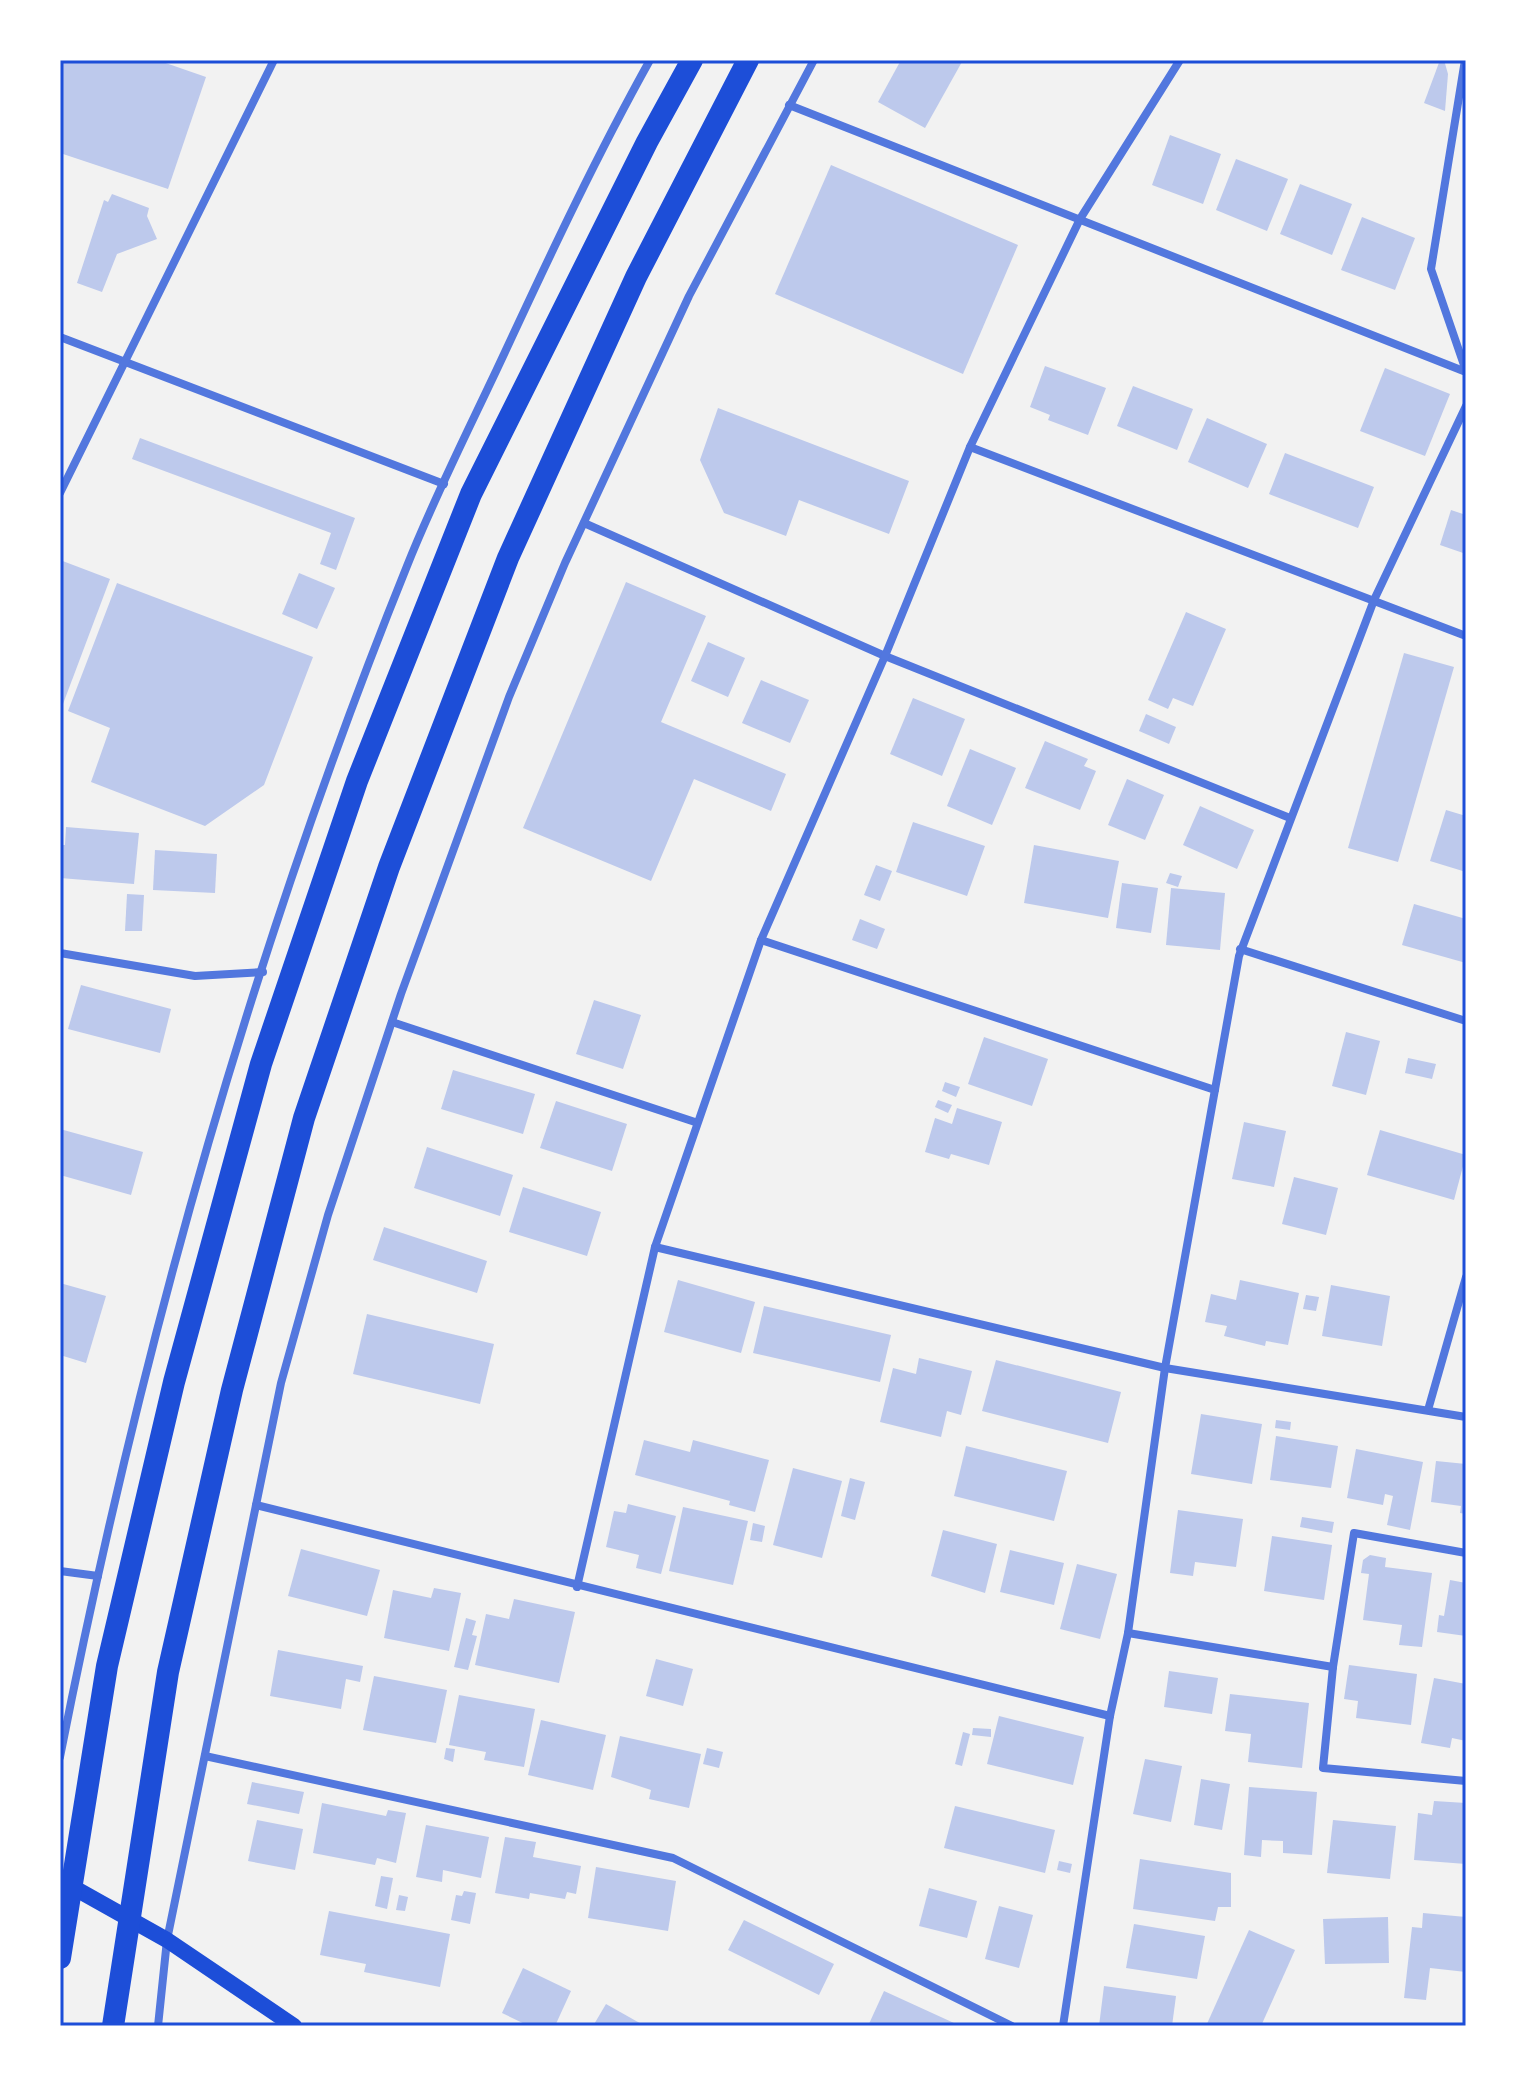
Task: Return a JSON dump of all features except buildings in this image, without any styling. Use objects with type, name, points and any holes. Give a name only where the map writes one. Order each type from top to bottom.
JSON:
[{"type":"highway","points":[[60,1958],[107,1666],[174,1382],[261,1064],[357,781],[471,494],[640,156],[692,60]]},
{"type":"highway","points":[[113,2026],[168,1672],[232,1390],[304,1118],[389,867],[508,558],[636,277],[748,60]]},
{"type":"main road","points":[[60,1880],[167,1940],[294,2026]]},
{"type":"street","points":[[60,493],[274,60]]},
{"type":"street","points":[[60,1757],[151,1343],[320,795],[408,563],[595,158],[650,60]]},
{"type":"street","points":[[158,2026],[167,1940],[281,1383],[328,1215],[392,1022],[509,697],[584,523],[689,296],[814,60]]},
{"type":"street","points":[[577,1587],[655,1247],[695,1122],[761,940],[885,656],[970,447],[1080,219],[1180,60]]},
{"type":"street","points":[[1465,60],[1431,269],[1466,371]]},
{"type":"street","points":[[789,105],[1466,371]]},
{"type":"street","points":[[60,337],[444,484]]},
{"type":"street","points":[[1063,2026],[1110,1716],[1128,1633],[1165,1368],[1240,949],[1374,600],[1466,406]]},
{"type":"street","points":[[970,447],[1466,636]]},
{"type":"street","points":[[584,523],[885,656],[1290,818]]},
{"type":"street","points":[[761,940],[1215,1090]]},
{"type":"street","points":[[1240,949],[1466,1021]]},
{"type":"street","points":[[60,953],[195,976],[263,972]]},
{"type":"street","points":[[392,1022],[695,1122]]},
{"type":"street","points":[[655,1247],[1165,1368],[1466,1417]]},
{"type":"street","points":[[1428,1410],[1466,1277]]},
{"type":"street","points":[[256,1505],[577,1587],[1110,1716]]},
{"type":"street","points":[[1466,1553],[1354,1533],[1333,1667],[1323,1768],[1466,1781]]},
{"type":"street","points":[[60,1571],[98,1576]]},
{"type":"street","points":[[1128,1633],[1333,1667]]},
{"type":"street","points":[[205,1756],[673,1858],[1012,2026]]}]
